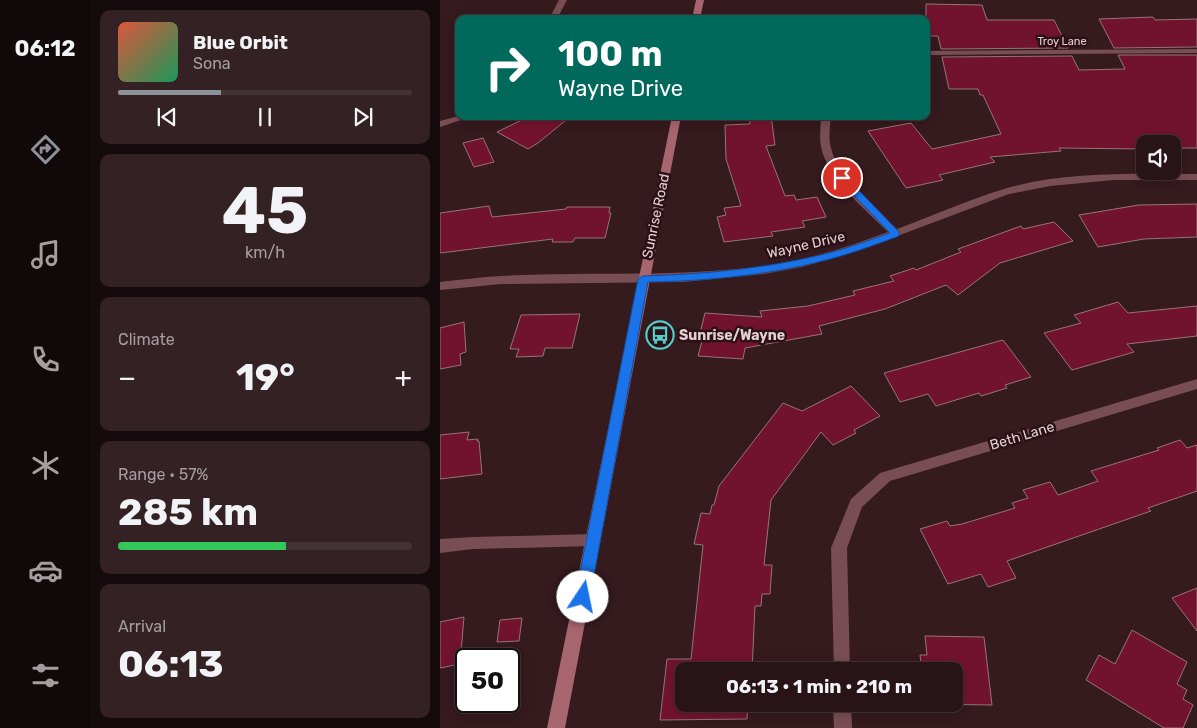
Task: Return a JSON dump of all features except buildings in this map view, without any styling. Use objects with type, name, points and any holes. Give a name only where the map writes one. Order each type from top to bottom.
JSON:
[{"type":"main road","points":[[697,15],[700,0]]},
{"type":"main road","name":"Sunrise Road","points":[[556,728],[675,120]]},
{"type":"street","points":[[556,15],[563,0]]},
{"type":"street","name":"Troy Lane","points":[[930,53],[1197,51]]},
{"type":"street","points":[[440,124],[455,120]]},
{"type":"street","points":[[826,120],[825,142],[835,169],[896,234]]},
{"type":"street","name":"Wayne Drive","points":[[440,286],[501,280],[684,278],[764,270],[838,254],[896,234],[1007,190],[1050,183],[1114,177],[1197,176]]},
{"type":"street","name":"Beth Lane","points":[[842,662],[839,548],[856,503],[886,477],[1197,384]]},
{"type":"street","points":[[440,546],[473,543],[594,540]]},
{"type":"street","points":[[842,712],[843,728]]},
{"type":"place","name":"Sunrise/Wayne","points":[[660,335]]},
{"type":"route","points":[[583,597],[643,279],[684,278],[764,270],[838,254],[896,234],[842,178]]}]
